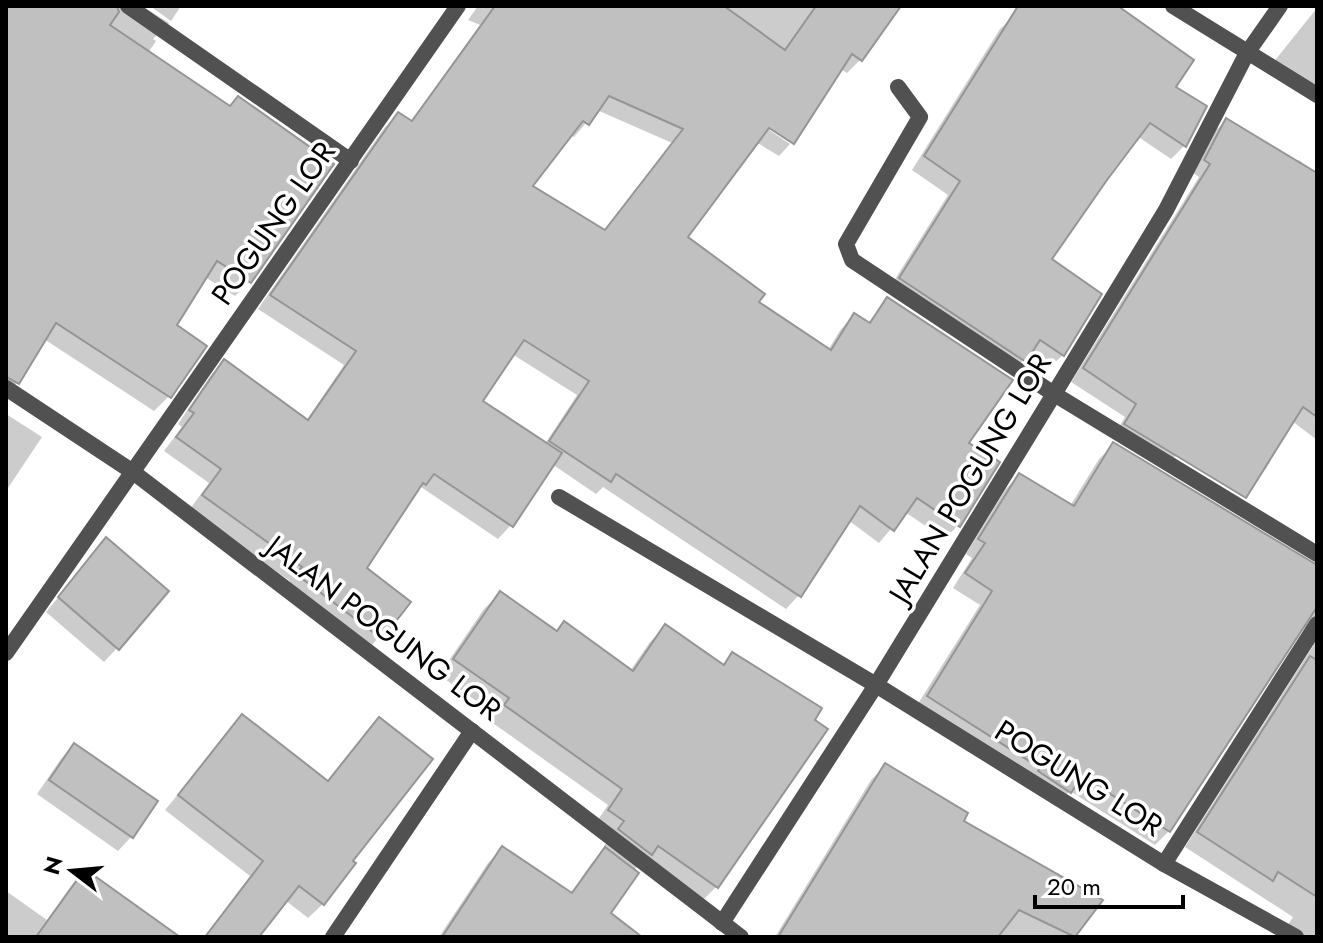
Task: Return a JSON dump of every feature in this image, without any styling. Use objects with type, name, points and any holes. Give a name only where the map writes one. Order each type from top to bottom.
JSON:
[{"type":"street","points":[[128,6],[351,161]]},
{"type":"street","name":"POGUNG LOR","points":[[6,653],[458,6]]},
{"type":"street","points":[[1173,6],[1317,95]]},
{"type":"street","points":[[1247,53],[1280,6]]},
{"type":"street","name":"JALAN POGUNG LOR","points":[[722,923],[876,685],[1166,210],[1247,53]]},
{"type":"street","points":[[898,87],[920,117],[846,244],[852,260],[1054,394],[1317,554]]},
{"type":"street","name":"JALAN POGUNG LOR","points":[[6,388],[133,472],[741,937]]},
{"type":"street","name":"POGUNG LOR","points":[[559,497],[876,685],[1164,864],[1296,937]]},
{"type":"street","points":[[1164,864],[1317,624]]},
{"type":"street","points":[[333,937],[472,731]]},
{"type":"building","points":[[6,6],[117,6],[119,12],[110,25],[230,106],[238,96],[334,164],[251,283],[217,261],[177,325],[207,346],[171,398],[56,323],[19,384],[6,377]]},
{"type":"building","points":[[495,6],[724,6],[785,50],[816,6],[901,6],[862,61],[852,54],[794,144],[769,128],[688,237],[765,294],[759,302],[831,350],[854,313],[870,323],[887,297],[1013,380],[969,443],[1000,462],[960,527],[917,498],[894,531],[860,506],[801,597],[616,474],[611,482],[549,441],[589,381],[524,340],[483,401],[562,453],[513,527],[434,474],[426,485],[423,483],[367,568],[411,602],[382,639],[296,574],[302,567],[202,495],[221,469],[176,437],[194,413],[189,410],[224,359],[308,420],[356,351],[270,295],[398,112],[412,121]],"holes":[[[609,96],[683,129],[605,230],[533,186],[583,121],[589,125]]]},
{"type":"building","points":[[1018,6],[1118,6],[1194,60],[1176,87],[1207,106],[1186,147],[1150,123],[1107,180],[1052,259],[1102,294],[1064,356],[1040,340],[1026,362],[899,278],[960,181],[924,156]]},
{"type":"building","points":[[1226,118],[1317,173],[1317,417],[1303,407],[1246,498],[1124,424],[1136,404],[1083,368],[1210,164],[1204,160]]},
{"type":"building","points":[[1113,442],[1317,565],[1317,607],[1170,832],[1082,776],[1071,793],[1038,771],[1040,768],[927,696],[992,591],[965,573],[985,543],[978,539],[1019,473],[1074,506]]},
{"type":"building","points":[[106,537],[169,591],[119,650],[58,597]]},
{"type":"building","points":[[500,591],[557,631],[564,621],[633,671],[665,624],[724,665],[732,652],[822,708],[815,720],[828,729],[718,888],[658,846],[652,855],[618,829],[624,821],[608,810],[622,789],[504,705],[509,698],[453,659]]},
{"type":"building","points":[[1310,656],[1317,660],[1317,897],[1278,872],[1273,881],[1197,832]]},
{"type":"building","points":[[242,714],[328,781],[379,717],[433,759],[353,861],[356,863],[324,905],[299,886],[259,937],[205,937],[263,861],[178,795]]},
{"type":"building","points":[[74,743],[158,801],[133,838],[49,780]]},
{"type":"building","points":[[885,763],[968,813],[964,821],[1103,900],[1075,937],[1019,910],[998,937],[778,937]]},
{"type":"building","points":[[502,846],[572,893],[605,847],[639,873],[611,913],[642,937],[442,937]]},
{"type":"building","points":[[85,869],[180,937],[36,937]]}]
